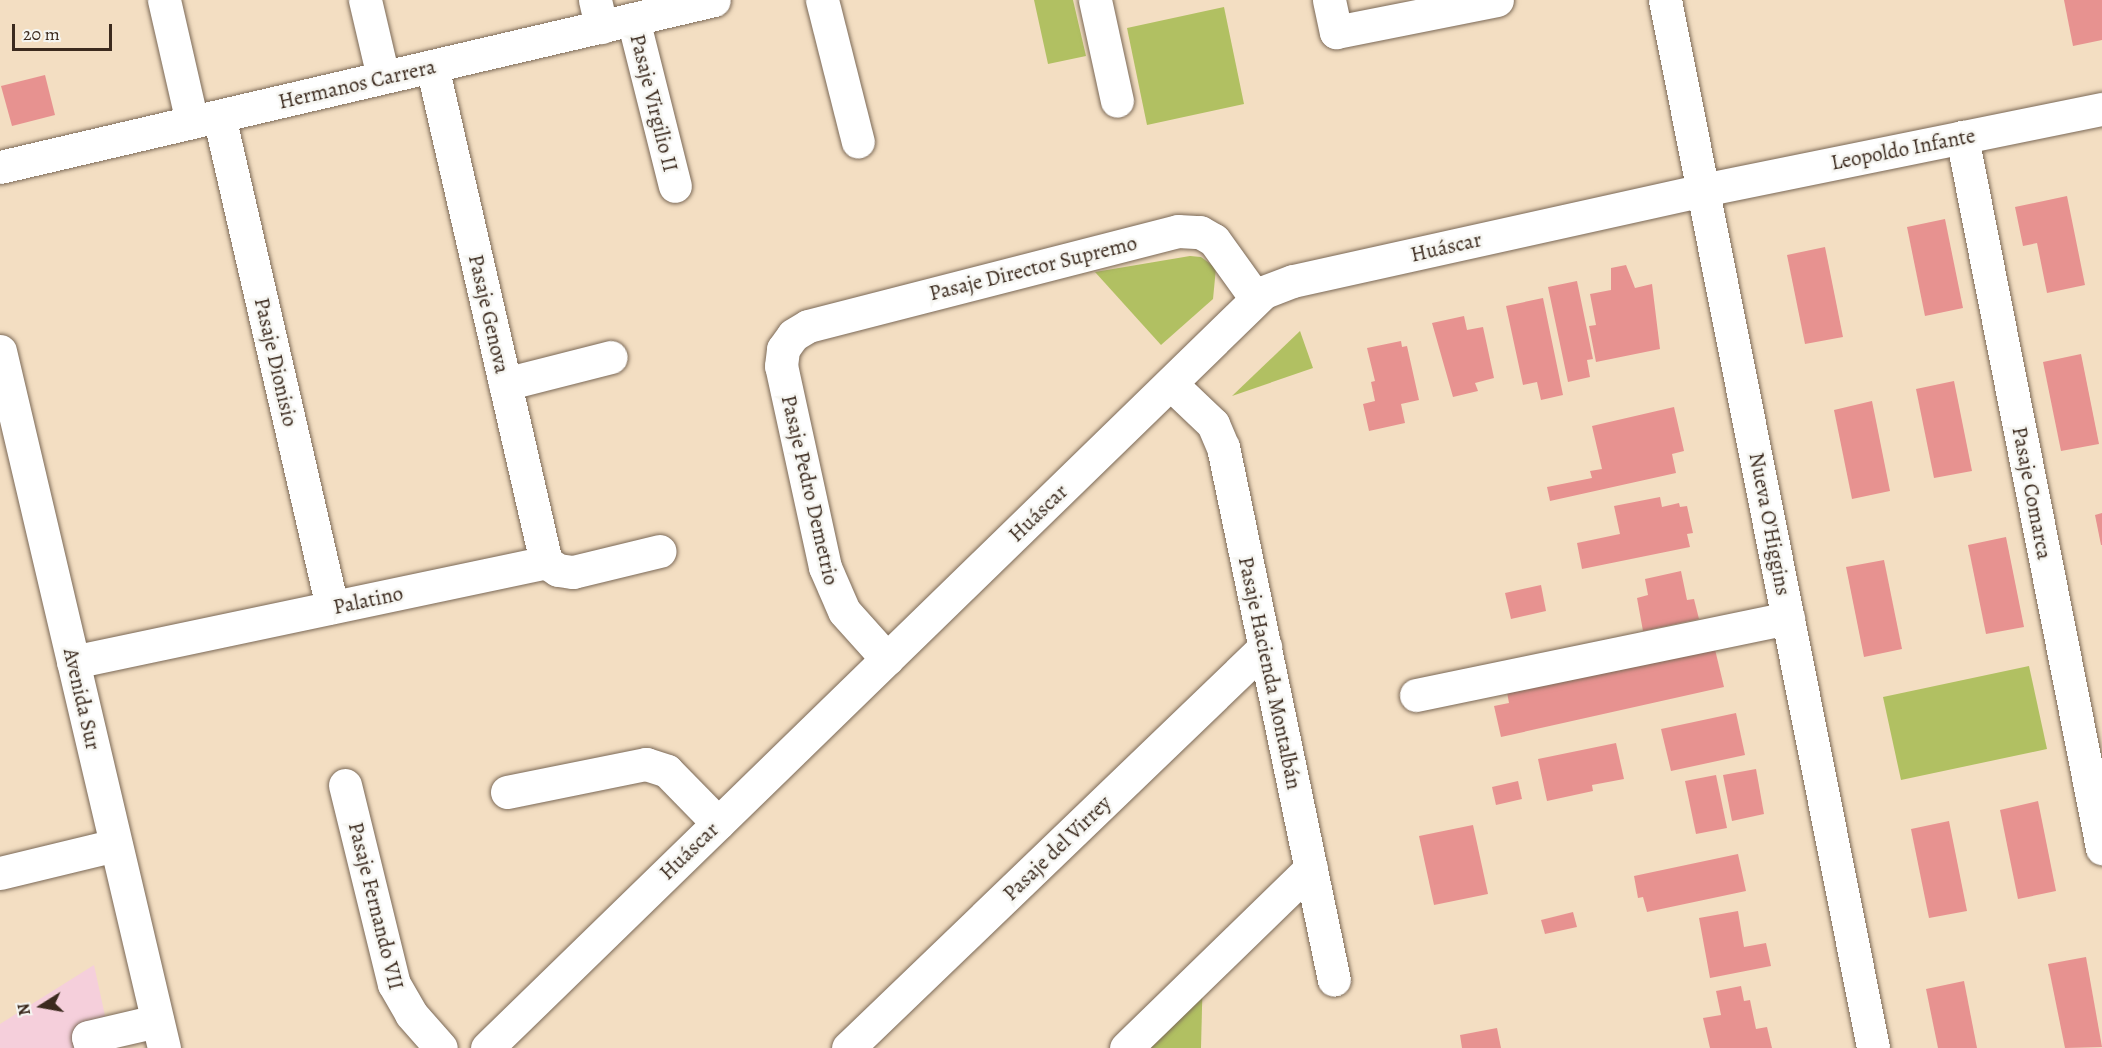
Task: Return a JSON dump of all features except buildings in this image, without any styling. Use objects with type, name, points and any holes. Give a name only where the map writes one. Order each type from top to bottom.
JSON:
[{"type":"street","name":"Pasaje Dionisio","points":[[164,0],[206,119],[332,607]]},
{"type":"street","points":[[365,0],[383,78]]},
{"type":"street","name":"Hermanos Carrera","points":[[0,167],[432,66],[598,13],[633,19],[714,0]]},
{"type":"street","points":[[822,0],[858,142]]},
{"type":"street","points":[[1095,0],[1116,101]]},
{"type":"street","points":[[1329,0],[1336,32],[1497,0]]},
{"type":"street","name":"Nueva O'Higgins","points":[[1665,0],[1874,1048]]},
{"type":"street","name":"Pasaje Virgilio II","points":[[633,19],[675,186]]},
{"type":"street","name":"Pasaje Genova","points":[[432,66],[546,562]]},
{"type":"street","name":"Leopoldo Infante","points":[[1703,190],[2102,109]]},
{"type":"street","name":"Pasaje Comarca","points":[[1962,137],[2102,848]]},
{"type":"street","name":"Huáscar","points":[[487,1048],[1171,384],[1255,297],[1293,281],[1703,190]]},
{"type":"street","name":"Pasaje Director Supremo","points":[[787,341],[808,326],[1179,231],[1200,232],[1214,240],[1255,297]]},
{"type":"street","name":"Pasaje Pedro Demetrio","points":[[787,341],[781,366],[825,567],[844,611],[886,659]]},
{"type":"street","name":"Avenida Sur","points":[[0,351],[160,1035]]},
{"type":"street","points":[[505,384],[612,357]]},
{"type":"street","name":"Pasaje Hacienda Montalbán","points":[[1171,384],[1219,435],[1334,980]]},
{"type":"street","points":[[546,562],[558,570],[573,572],[660,551]]},
{"type":"street","name":"Palatino","points":[[73,662],[546,562]]},
{"type":"street","points":[[1416,695],[1788,618]]},
{"type":"street","name":"Pasaje del Virrey","points":[[848,1048],[1265,647]]},
{"type":"street","points":[[507,792],[646,764],[666,771],[718,823]]},
{"type":"street","name":"Pasaje Fernando VII","points":[[345,785],[394,984],[411,1014],[441,1048]]},
{"type":"street","points":[[0,873],[116,845]]},
{"type":"street","points":[[1126,1048],[1311,868]]},
{"type":"street","points":[[91,1048],[88,1037],[160,1035]]},
{"type":"shaded area","points":[[94,965],[112,1048],[0,1048],[0,1024]]},
{"type":"green space","points":[[1034,0],[1073,0],[1086,56],[1048,64]]},
{"type":"green space","points":[[1224,7],[1244,104],[1147,125],[1127,28]]},
{"type":"green space","points":[[1190,256],[1201,257],[1216,268],[1213,299],[1161,345],[1095,272]]},
{"type":"green space","points":[[1300,331],[1313,368],[1232,396]]},
{"type":"green space","points":[[2029,666],[2047,749],[1901,780],[1883,697]]},
{"type":"green space","points":[[1203,969],[1201,1048],[1124,1048]]}]
